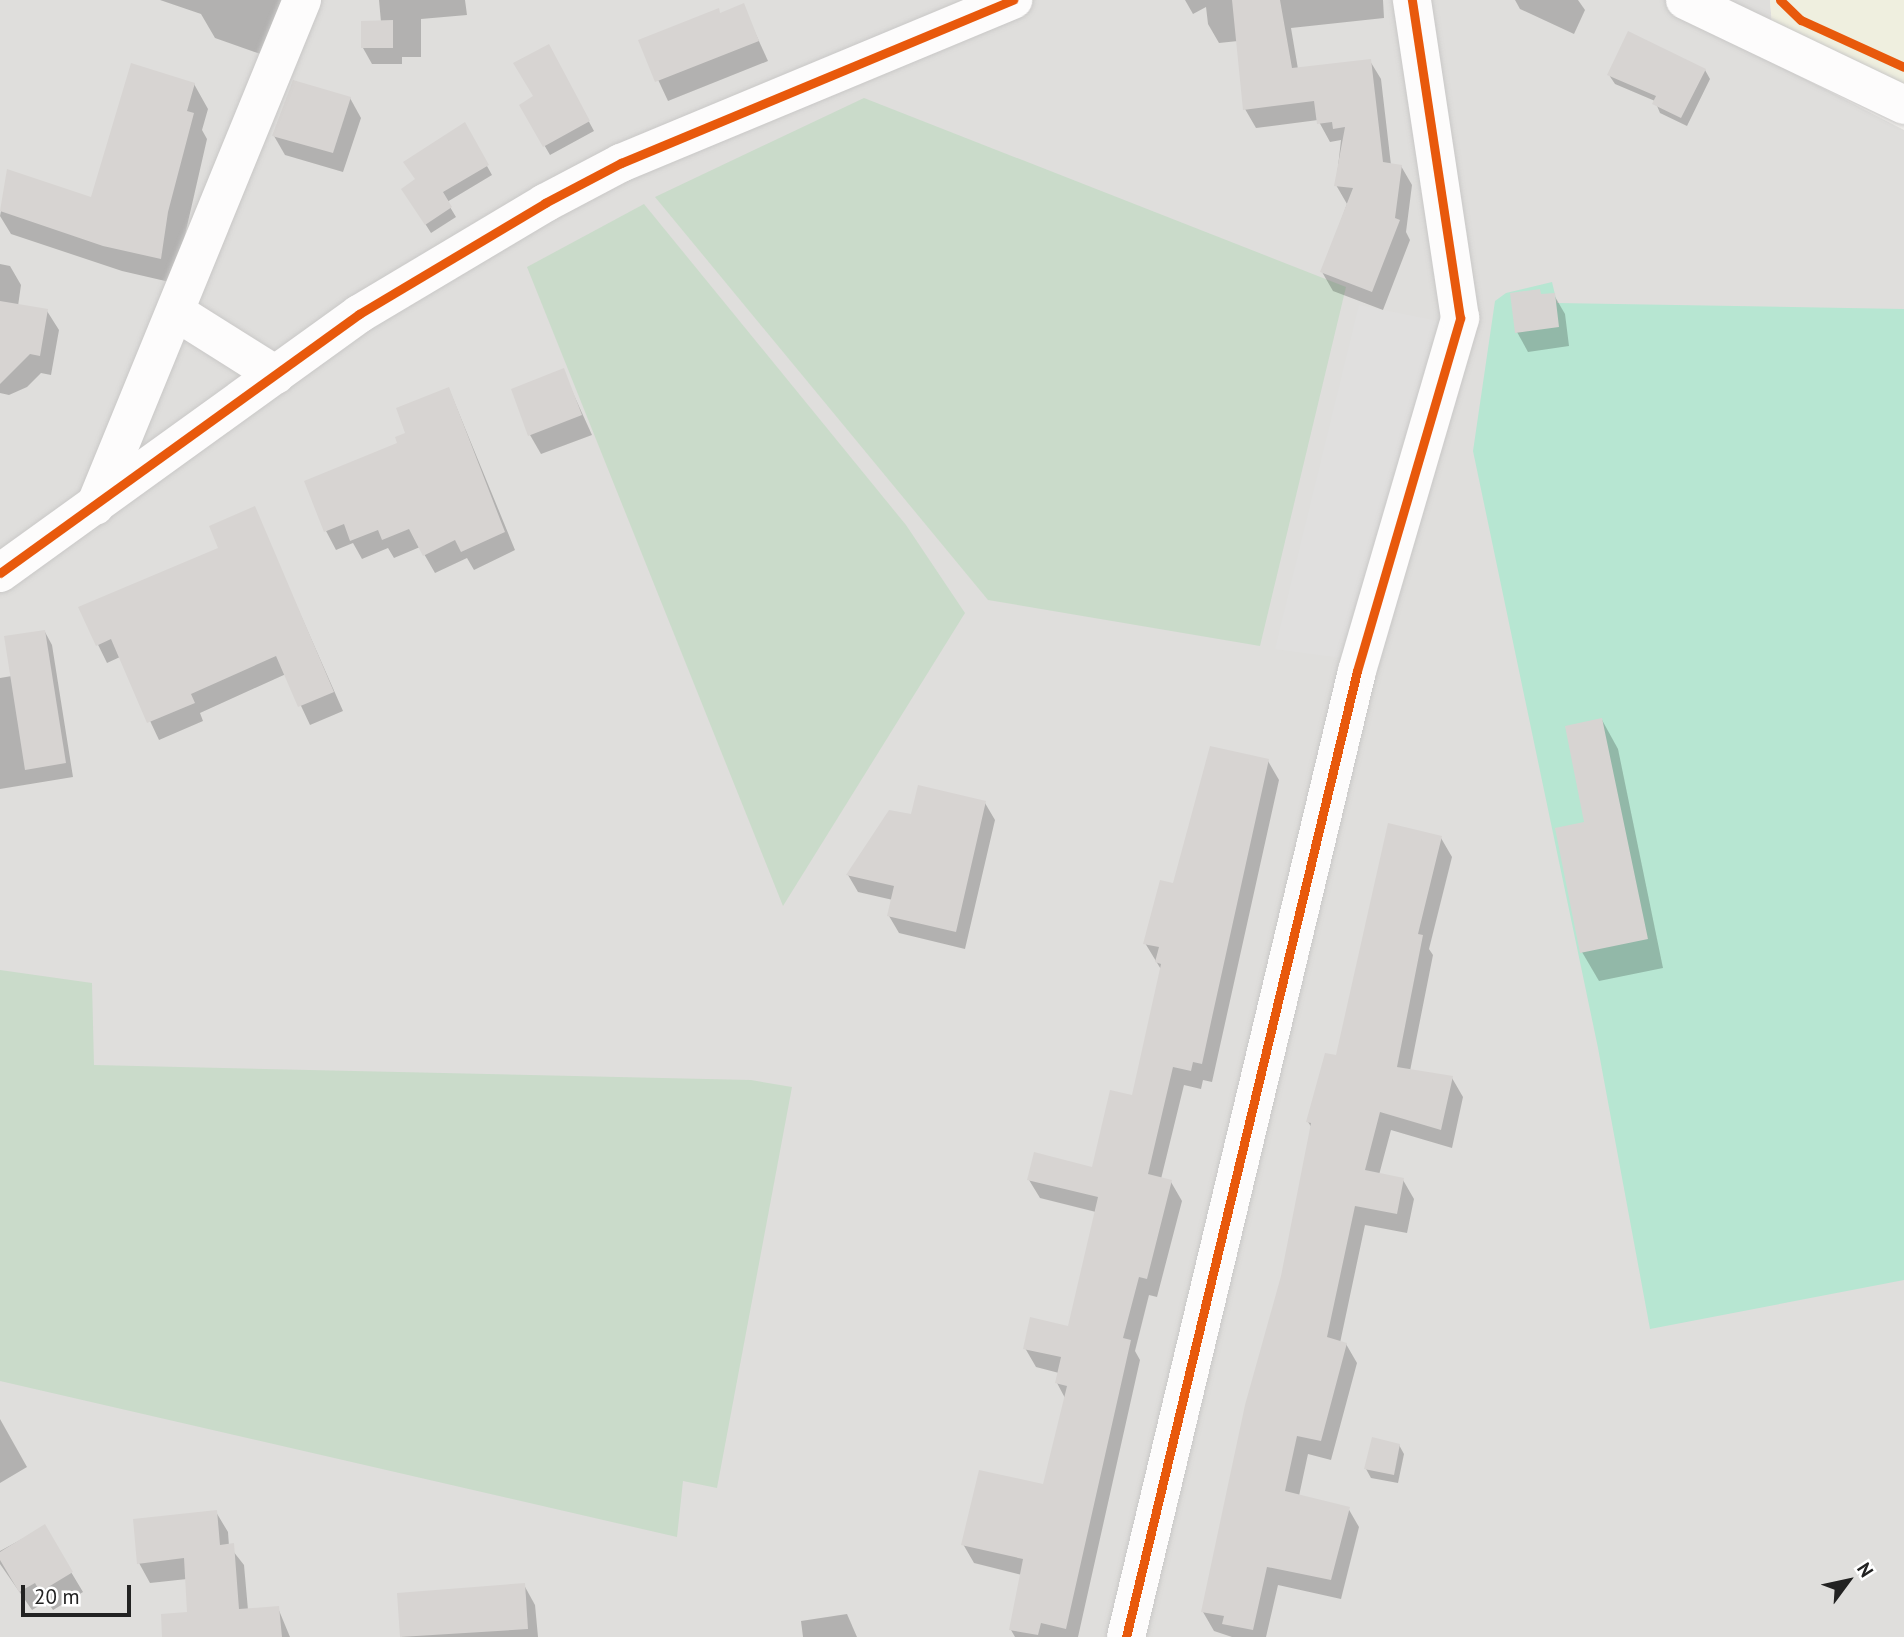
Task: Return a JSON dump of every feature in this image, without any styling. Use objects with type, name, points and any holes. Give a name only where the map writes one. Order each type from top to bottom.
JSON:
[{"type":"street","points":[[95,506],[302,0]]},
{"type":"street","points":[[0,573],[359,314],[545,203],[621,163],[1013,0]]},
{"type":"street","points":[[1126,1637],[1357,671],[1461,318],[1412,0]]},
{"type":"street","points":[[1685,0],[1904,105]]},
{"type":"street","points":[[176,312],[275,375]]},
{"type":"shaded area","points":[[0,0],[1770,0],[1772,25],[1762,57],[1904,130],[1904,1637],[0,1637]]},
{"type":"shaded area","points":[[1359,305],[1438,321],[1348,659],[1275,649]]},
{"type":"green space","points":[[1770,0],[1904,0],[1904,87],[1772,25]]},
{"type":"green space","points":[[864,98],[1346,287],[1260,646],[988,600],[655,197]]},
{"type":"green space","points":[[644,204],[906,525],[965,613],[783,906],[527,267]]},
{"type":"green space","points":[[1552,282],[1557,303],[1904,309],[1904,1280],[1650,1329],[1598,1048],[1473,451],[1495,301],[1506,293]]},
{"type":"green space","points":[[0,970],[92,983],[94,1065],[751,1080],[792,1087],[717,1488],[683,1481],[677,1537],[0,1381]]},
{"type":"building","points":[[1232,0],[1280,0],[1292,68],[1371,59],[1383,162],[1402,165],[1395,218],[1400,220],[1372,292],[1320,272],[1353,188],[1334,186],[1345,127],[1333,129],[1332,122],[1317,124],[1314,101],[1243,110]]},
{"type":"building","points":[[744,3],[759,41],[655,82],[638,40],[719,8],[720,13]]},
{"type":"building","points":[[393,20],[393,48],[361,48],[361,21]]},
{"type":"building","points":[[1628,31],[1706,69],[1681,118],[1652,104],[1656,96],[1607,75]]},
{"type":"building","points":[[549,44],[590,121],[543,147],[519,105],[533,96],[513,63]]},
{"type":"building","points":[[131,63],[195,83],[187,111],[194,113],[168,212],[161,259],[103,246],[0,211],[7,169],[91,197]]},
{"type":"building","points":[[293,80],[351,97],[333,153],[272,136]]},
{"type":"building","points":[[465,122],[489,165],[443,192],[452,207],[425,225],[401,189],[415,179],[403,162]]},
{"type":"building","points":[[1540,289],[1541,294],[1555,293],[1559,327],[1515,333],[1510,293]]},
{"type":"building","points":[[0,301],[48,309],[40,356],[30,354],[0,384]]},
{"type":"building","points":[[564,368],[582,415],[528,436],[511,389]]},
{"type":"building","points":[[449,387],[505,532],[461,552],[455,540],[423,556],[409,529],[382,540],[378,530],[350,541],[344,524],[324,532],[304,481],[397,443],[395,437],[405,433],[396,408]]},
{"type":"building","points":[[255,506],[334,692],[298,707],[276,656],[191,694],[195,703],[147,723],[111,639],[96,646],[78,607],[218,548],[209,526]]},
{"type":"building","points":[[45,630],[66,763],[25,770],[4,636]]},
{"type":"building","points":[[1602,718],[1648,939],[1580,953],[1555,828],[1584,822],[1565,726]]},
{"type":"building","points":[[1210,746],[1269,759],[1202,1064],[1193,1062],[1191,1071],[1173,1067],[1148,1174],[1172,1180],[1147,1279],[1139,1277],[1123,1338],[1131,1340],[1066,1629],[1041,1623],[1038,1635],[1009,1630],[1023,1559],[961,1545],[979,1470],[1043,1484],[1067,1386],[1055,1383],[1061,1357],[1023,1349],[1030,1317],[1068,1326],[1098,1197],[1027,1180],[1034,1152],[1092,1167],[1110,1090],[1132,1095],[1161,964],[1155,962],[1159,947],[1143,944],[1160,880],[1173,883]]},
{"type":"building","points":[[918,785],[986,801],[956,932],[887,916],[894,886],[846,875],[889,810],[911,814]]},
{"type":"building","points":[[1388,823],[1442,836],[1418,934],[1423,935],[1397,1067],[1453,1076],[1441,1130],[1380,1112],[1365,1170],[1404,1178],[1397,1214],[1355,1206],[1327,1337],[1347,1343],[1321,1441],[1297,1436],[1285,1491],[1350,1507],[1331,1580],[1267,1567],[1253,1630],[1222,1624],[1224,1616],[1201,1612],[1245,1405],[1281,1276],[1311,1123],[1306,1122],[1325,1053],[1336,1055]]},
{"type":"building","points":[[1372,1437],[1400,1444],[1394,1475],[1364,1469]]},
{"type":"building","points":[[217,1510],[220,1545],[234,1543],[239,1609],[279,1606],[282,1637],[162,1637],[161,1614],[187,1612],[184,1558],[137,1564],[133,1519]]},
{"type":"building","points":[[45,1524],[73,1572],[40,1592],[35,1583],[19,1592],[0,1560],[0,1552]]},
{"type":"building","points":[[525,1583],[528,1629],[400,1637],[397,1593]]},
{"type":"cycle path","points":[[0,573],[359,314],[545,203],[621,163],[1013,0]]},
{"type":"cycle path","points":[[1126,1637],[1357,671],[1460,318],[1412,0]]},
{"type":"cycle path","points":[[1780,0],[1801,20],[1904,67]]}]
